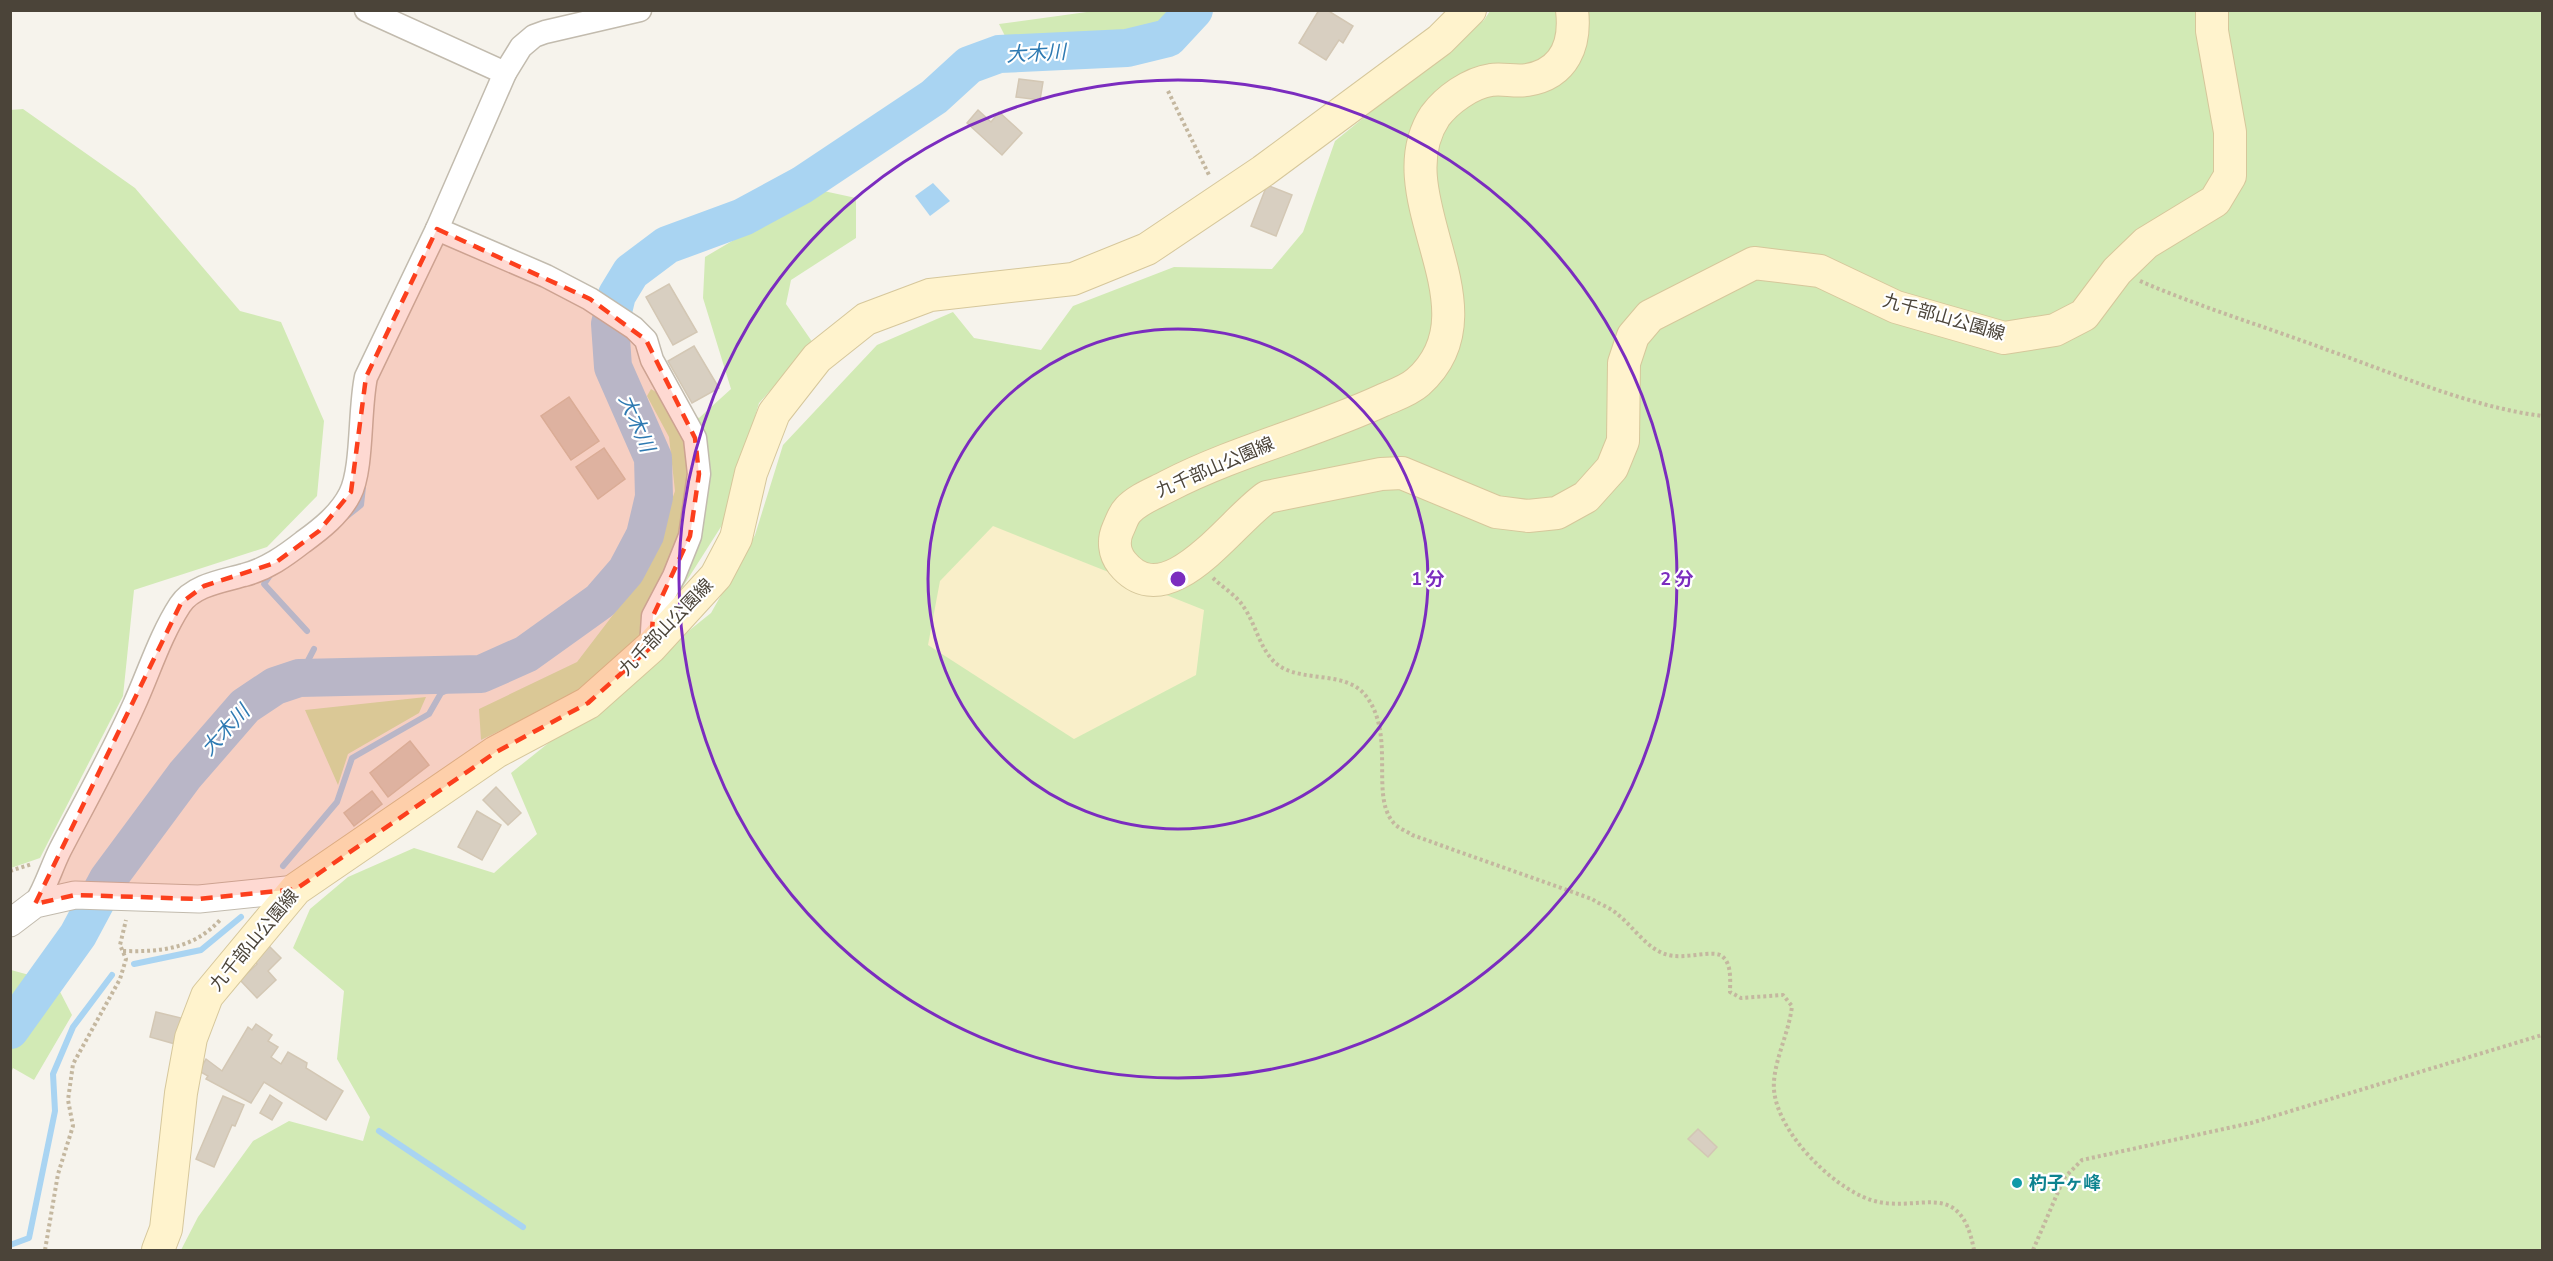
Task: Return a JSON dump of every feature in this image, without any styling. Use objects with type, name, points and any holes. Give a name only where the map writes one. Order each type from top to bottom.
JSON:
[{"type":"main road","name":"九千部山公園線","points":[[158,1251],[166,1229],[181,1094],[191,1038],[207,996],[296,889],[495,752],[588,703],[651,647],[716,576],[736,538],[750,473],[774,413],[817,358],[866,319],[930,295],[1073,279],[1147,249],[1263,171],[1431,47],[1470,10]]},
{"type":"main road","name":"九千部山公園線","points":[[1572,10],[1575,32],[1566,55],[1551,71],[1528,80],[1489,80],[1458,93],[1435,116],[1422,146],[1420,175],[1446,286],[1448,331],[1440,358],[1416,384],[1367,407],[1182,478],[1126,511],[1115,536],[1115,550],[1121,562],[1136,576],[1154,582],[1181,574],[1253,506],[1268,497],[1381,474],[1402,473],[1496,512],[1528,516],[1557,513],[1586,497],[1612,468],[1623,441],[1624,363],[1632,336],[1650,316],[1754,263],[1820,271],[1896,307],[2004,338],[2055,330],[2084,315],[2117,271],[2146,243],[2215,201],[2230,176],[2230,132],[2212,31],[2211,10]]},
{"type":"street","points":[[366,10],[505,73]]},
{"type":"street","points":[[35,904],[134,705],[181,603],[204,586],[252,573],[275,563],[319,531],[341,509],[351,492],[356,474],[361,401],[366,377],[437,229],[505,73],[521,47],[534,36],[640,10]]},
{"type":"street","points":[[437,229],[546,276],[590,299],[634,328],[646,339],[652,360],[695,438],[699,474],[690,536],[674,576],[653,616],[651,647]]},
{"type":"street","points":[[10,923],[35,904],[75,895],[199,899],[296,889]]},
{"type":"path","points":[[1168,91],[1212,182]]},
{"type":"path","points":[[2117,271],[2184,300],[2473,402],[2542,416]]},
{"type":"path","points":[[1194,562],[1243,605],[1264,649],[1280,667],[1300,675],[1342,681],[1365,694],[1378,721],[1384,751],[1383,801],[1393,823],[1412,835],[1592,899],[1615,912],[1664,954],[1684,958],[1714,952],[1723,956],[1729,966],[1730,992],[1741,998],[1783,995],[1792,1006],[1790,1026],[1774,1082],[1777,1103],[1786,1125],[1802,1149],[1823,1172],[1870,1200],[1890,1203],[1938,1202],[1961,1214],[1970,1230],[1974,1251]]},
{"type":"path","points":[[123,951],[178,948],[198,940],[226,914],[230,896]]},
{"type":"path","points":[[45,1251],[58,1174],[73,1126],[68,1100],[73,1064],[120,979],[126,959],[120,945],[122,925],[140,897]]},
{"type":"path","points":[[2033,1251],[2064,1178],[2082,1160],[2251,1123],[2542,1035]]},
{"type":"highlighted area","points":[[437,229],[590,299],[646,340],[695,438],[699,474],[690,536],[653,616],[651,647],[588,703],[496,752],[296,889],[199,899],[75,895],[35,904],[181,603],[204,586],[275,563],[319,531],[351,492],[366,377]]},
{"type":"green space","points":[[1094,11],[1176,11],[1158,31],[1013,52],[999,24]]},
{"type":"green space","points":[[1490,11],[2542,11],[2542,1250],[181,1250],[198,1217],[253,1141],[289,1121],[363,1141],[370,1117],[337,1059],[344,991],[293,948],[310,909],[348,877],[414,848],[494,873],[537,834],[511,773],[711,613],[755,535],[783,445],[877,345],[953,312],[974,338],[1041,350],[1073,306],[1174,267],[1272,269],[1303,232],[1335,141],[1484,20]]},
{"type":"green space","points":[[23,109],[135,188],[240,311],[281,322],[324,421],[317,496],[267,547],[134,590],[123,696],[40,858],[11,868],[10,110]]},
{"type":"green space","points":[[819,190],[856,198],[856,238],[791,280],[786,304],[813,343],[759,403],[724,522],[663,618],[575,694],[481,740],[479,709],[577,662],[648,569],[675,491],[669,437],[647,396],[651,389],[699,418],[731,389],[703,298],[705,257]]},
{"type":"green space","points":[[426,697],[419,713],[348,754],[338,785],[305,710]]},
{"type":"green space","points":[[11,970],[55,982],[72,1015],[34,1080],[13,1068],[11,1073]]},
{"type":"sand","points":[[993,526],[1204,610],[1196,675],[1074,739],[928,645],[940,581]]},
{"type":"water","points":[[933,183],[950,201],[930,216],[915,196]]},
{"type":"building","points":[[1319,10],[1327,10],[1353,26],[1343,43],[1339,40],[1326,60],[1299,43]]},
{"type":"building","points":[[1019,79],[1043,82],[1040,100],[1016,97]]},
{"type":"building","points":[[978,110],[991,122],[999,112],[1022,133],[1002,155],[967,123]]},
{"type":"building","points":[[1267,185],[1292,195],[1276,236],[1251,226]]},
{"type":"building","points":[[669,284],[697,332],[673,345],[646,297]]},
{"type":"building","points":[[694,346],[719,388],[692,403],[668,361]]},
{"type":"building","points":[[569,397],[599,441],[571,460],[541,416]]},
{"type":"building","points":[[604,448],[625,479],[598,499],[576,467]]},
{"type":"building","points":[[410,741],[429,765],[388,797],[370,773]]},
{"type":"building","points":[[496,787],[521,813],[508,825],[483,800]]},
{"type":"building","points":[[372,791],[382,804],[354,826],[344,813]]},
{"type":"building","points":[[477,811],[501,825],[482,860],[458,847]]},
{"type":"building","points":[[267,944],[281,958],[268,971],[276,980],[257,998],[240,980],[257,964],[252,959]]},
{"type":"building","points":[[156,1012],[181,1018],[175,1044],[150,1037]]},
{"type":"building","points":[[256,1024],[272,1035],[268,1041],[278,1047],[271,1057],[281,1064],[288,1052],[307,1063],[306,1068],[343,1091],[326,1120],[264,1082],[251,1103],[206,1079],[208,1076],[199,1071],[206,1059],[222,1071],[248,1027],[252,1030]]},
{"type":"building","points":[[270,1095],[282,1103],[272,1120],[260,1113]]},
{"type":"building","points":[[223,1096],[244,1105],[235,1126],[232,1125],[214,1167],[196,1159]]},
{"type":"building","points":[[1698,1129],[1717,1147],[1708,1157],[1688,1139]]},
{"type":"waterway","name":"大木川","points":[[10,1030],[78,935],[108,879],[185,775],[245,706],[275,686],[299,678],[481,674],[526,654],[600,601],[626,571],[645,535],[654,497],[653,458],[613,367],[610,324],[617,295],[631,272],[667,245],[743,217],[802,185],[934,97],[969,65],[999,54],[1127,48],[1168,38],[1194,10]]},
{"type":"waterway","points":[[346,517],[361,505],[363,487]]},
{"type":"waterway","points":[[273,571],[264,584],[307,631]]},
{"type":"waterway","points":[[299,678],[314,649]]},
{"type":"waterway","points":[[283,866],[337,802],[352,758],[429,714],[441,693],[481,674]]},
{"type":"waterway","points":[[134,964],[201,950],[241,917]]},
{"type":"waterway","points":[[10,1245],[29,1238],[55,1111],[53,1074],[73,1027],[112,975]]},
{"type":"waterway","points":[[379,1131],[523,1227]]},
{"type":"place","name":"杓子ヶ峰","points":[[2017,1183]]}]
